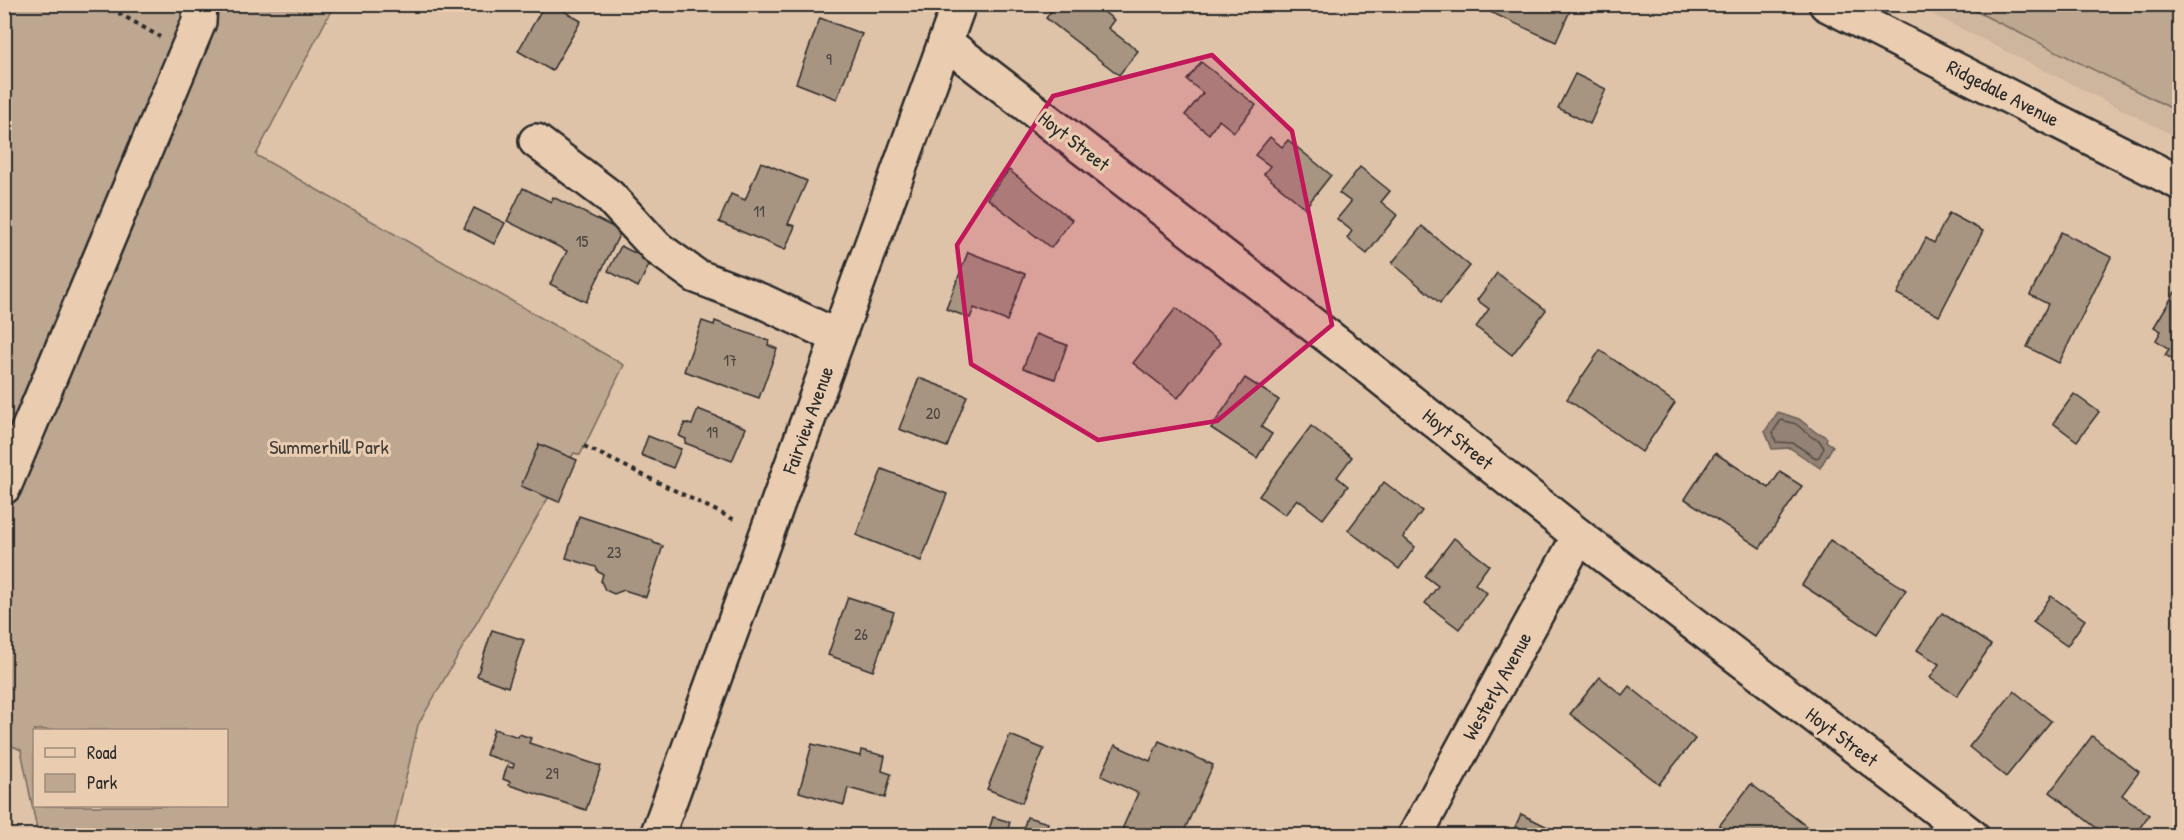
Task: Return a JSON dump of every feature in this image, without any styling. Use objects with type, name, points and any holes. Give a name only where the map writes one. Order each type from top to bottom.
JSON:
[{"type":"street","points":[[4,487],[199,22],[200,4]]},
{"type":"street","name":"Fairview Avenue","points":[[657,836],[959,4]]},
{"type":"street","name":"Ridgedale Avenue","points":[[1826,4],[2180,183]]},
{"type":"street","name":"Hoyt Street","points":[[945,42],[1360,361],[1579,536],[1972,836]]},
{"type":"street","points":[[536,141],[609,196],[657,248],[696,276],[764,302],[838,337]]},
{"type":"street","name":"Westerly Avenue","points":[[1415,836],[1579,536]]},
{"type":"path","points":[[103,4],[186,52]]},
{"type":"path","points":[[584,446],[746,525]]},
{"type":"highlighted area","points":[[1212,55],[1292,131],[1332,325],[1217,421],[1098,440],[971,364],[957,245],[1053,96]]},
{"type":"shaded area","points":[[1914,5],[2179,5],[2179,138]]},
{"type":"green space","name":"Summerhill Park","points":[[4,5],[334,5],[256,155],[624,365],[580,455],[574,453],[418,725],[393,835],[38,835],[21,750],[4,742]]},
{"type":"green space","points":[[1963,5],[2179,5],[2179,112]]},
{"type":"water","points":[[1778,412],[1799,419],[1827,438],[1826,441],[1833,446],[1820,468],[1790,448],[1772,449],[1765,431]]},
{"type":"building","points":[[545,4],[552,4],[581,21],[552,71],[518,51]]},
{"type":"building","points":[[1056,4],[1094,4],[1114,20],[1108,28],[1138,51],[1119,75],[1046,18]]},
{"type":"building","points":[[1494,4],[1573,4],[1556,42],[1490,12]]},
{"type":"building","points":[[820,18],[862,34],[837,99],[796,83]]},
{"type":"building","points":[[1201,62],[1256,105],[1234,132],[1219,120],[1209,134],[1185,115],[1203,93],[1187,80]]},
{"type":"building","points":[[1575,74],[1606,89],[1590,124],[1558,108]]},
{"type":"building","points":[[1270,137],[1282,147],[1288,140],[1331,175],[1305,208],[1264,174],[1270,166],[1255,155]]},
{"type":"building","points":[[761,162],[807,181],[788,224],[795,226],[785,250],[719,222],[731,194],[745,200]]},
{"type":"building","points":[[1360,167],[1390,191],[1381,202],[1397,215],[1367,254],[1347,238],[1352,231],[1337,219],[1351,202],[1339,193]]},
{"type":"building","points":[[1009,170],[1072,220],[1051,248],[987,198]]},
{"type":"building","points":[[523,188],[551,202],[553,197],[621,231],[586,302],[550,284],[567,251],[507,221]]},
{"type":"building","points":[[474,208],[505,223],[494,244],[464,228]]},
{"type":"building","points":[[1949,213],[1983,231],[1939,316],[1897,294],[1926,238],[1934,243]]},
{"type":"building","points":[[1422,226],[1470,266],[1440,303],[1392,263]]},
{"type":"building","points":[[2061,232],[2111,257],[2059,363],[2027,347],[2048,304],[2030,295]]},
{"type":"building","points":[[621,246],[651,261],[638,287],[608,271]]},
{"type":"building","points":[[968,252],[1025,274],[1007,321],[974,308],[970,318],[946,309]]},
{"type":"building","points":[[1497,273],[1546,310],[1512,355],[1476,327],[1489,309],[1477,300]]},
{"type":"building","points":[[2175,292],[2180,295],[2180,363],[2165,355],[2169,349],[2156,340],[2161,331],[2154,327]]},
{"type":"building","points":[[1176,308],[1220,343],[1178,398],[1133,363]]},
{"type":"building","points":[[702,321],[714,325],[715,321],[769,341],[768,345],[777,349],[759,398],[684,371]]},
{"type":"building","points":[[1036,334],[1067,345],[1055,379],[1023,368]]},
{"type":"building","points":[[1600,350],[1675,403],[1642,452],[1567,399]]},
{"type":"building","points":[[919,378],[967,396],[947,447],[899,429]]},
{"type":"building","points":[[1245,378],[1279,400],[1261,427],[1272,434],[1257,458],[1211,428]]},
{"type":"building","points":[[2074,394],[2099,412],[2077,441],[2053,423]]},
{"type":"building","points":[[698,409],[746,428],[732,461],[685,443],[686,439],[679,436],[685,423],[692,425]]},
{"type":"building","points":[[1311,426],[1352,457],[1337,477],[1348,486],[1323,519],[1297,499],[1285,515],[1259,496]]},
{"type":"building","points":[[648,436],[681,449],[673,468],[641,455]]},
{"type":"building","points":[[539,444],[577,460],[559,502],[521,486]]},
{"type":"building","points":[[1715,453],[1769,488],[1780,472],[1802,486],[1760,548],[1685,499]]},
{"type":"building","points":[[882,469],[947,494],[921,561],[856,535]]},
{"type":"building","points":[[1384,482],[1422,511],[1403,537],[1415,547],[1399,569],[1348,530]]},
{"type":"building","points":[[579,516],[652,540],[663,546],[646,597],[624,590],[614,594],[605,590],[601,581],[603,574],[598,572],[596,567],[566,558]]},
{"type":"building","points":[[1454,538],[1489,565],[1475,584],[1487,593],[1459,629],[1425,603],[1438,586],[1425,576]]},
{"type":"building","points":[[1830,540],[1906,590],[1877,634],[1802,585]]},
{"type":"building","points":[[2051,596],[2085,620],[2067,646],[2033,622]]},
{"type":"building","points":[[848,597],[894,612],[873,671],[828,655]]},
{"type":"building","points":[[1942,613],[1991,645],[1957,696],[1930,678],[1939,664],[1917,650]]},
{"type":"building","points":[[492,630],[524,640],[508,687],[477,676]]},
{"type":"building","points":[[1600,677],[1622,695],[1629,686],[1695,739],[1659,784],[1570,714]]},
{"type":"building","points":[[2014,691],[2051,721],[2006,777],[1969,747]]},
{"type":"building","points":[[494,729],[518,737],[519,734],[531,738],[529,743],[601,766],[586,810],[509,785],[510,782],[503,779],[507,766],[513,768],[514,764],[486,755]]},
{"type":"building","points":[[1010,735],[1044,749],[1022,803],[987,789]]},
{"type":"building","points":[[2092,736],[2139,772],[2122,795],[2149,815],[2134,836],[2107,836],[2050,792]]},
{"type":"building","points":[[1159,741],[1213,765],[1182,836],[1123,836],[1120,834],[1138,793],[1101,776],[1115,745],[1150,761]]},
{"type":"building","points":[[812,744],[860,756],[861,750],[885,756],[882,771],[891,774],[885,798],[848,788],[844,805],[799,792]]},
{"type":"building","points":[[1751,784],[1819,836],[1732,836],[1719,826]]},
{"type":"building","points":[[1521,814],[1566,836],[1511,836]]},
{"type":"building","points":[[993,817],[1010,822],[1006,836],[987,836]]},
{"type":"building","points":[[1027,817],[1048,823],[1044,836],[1021,836]]}]
